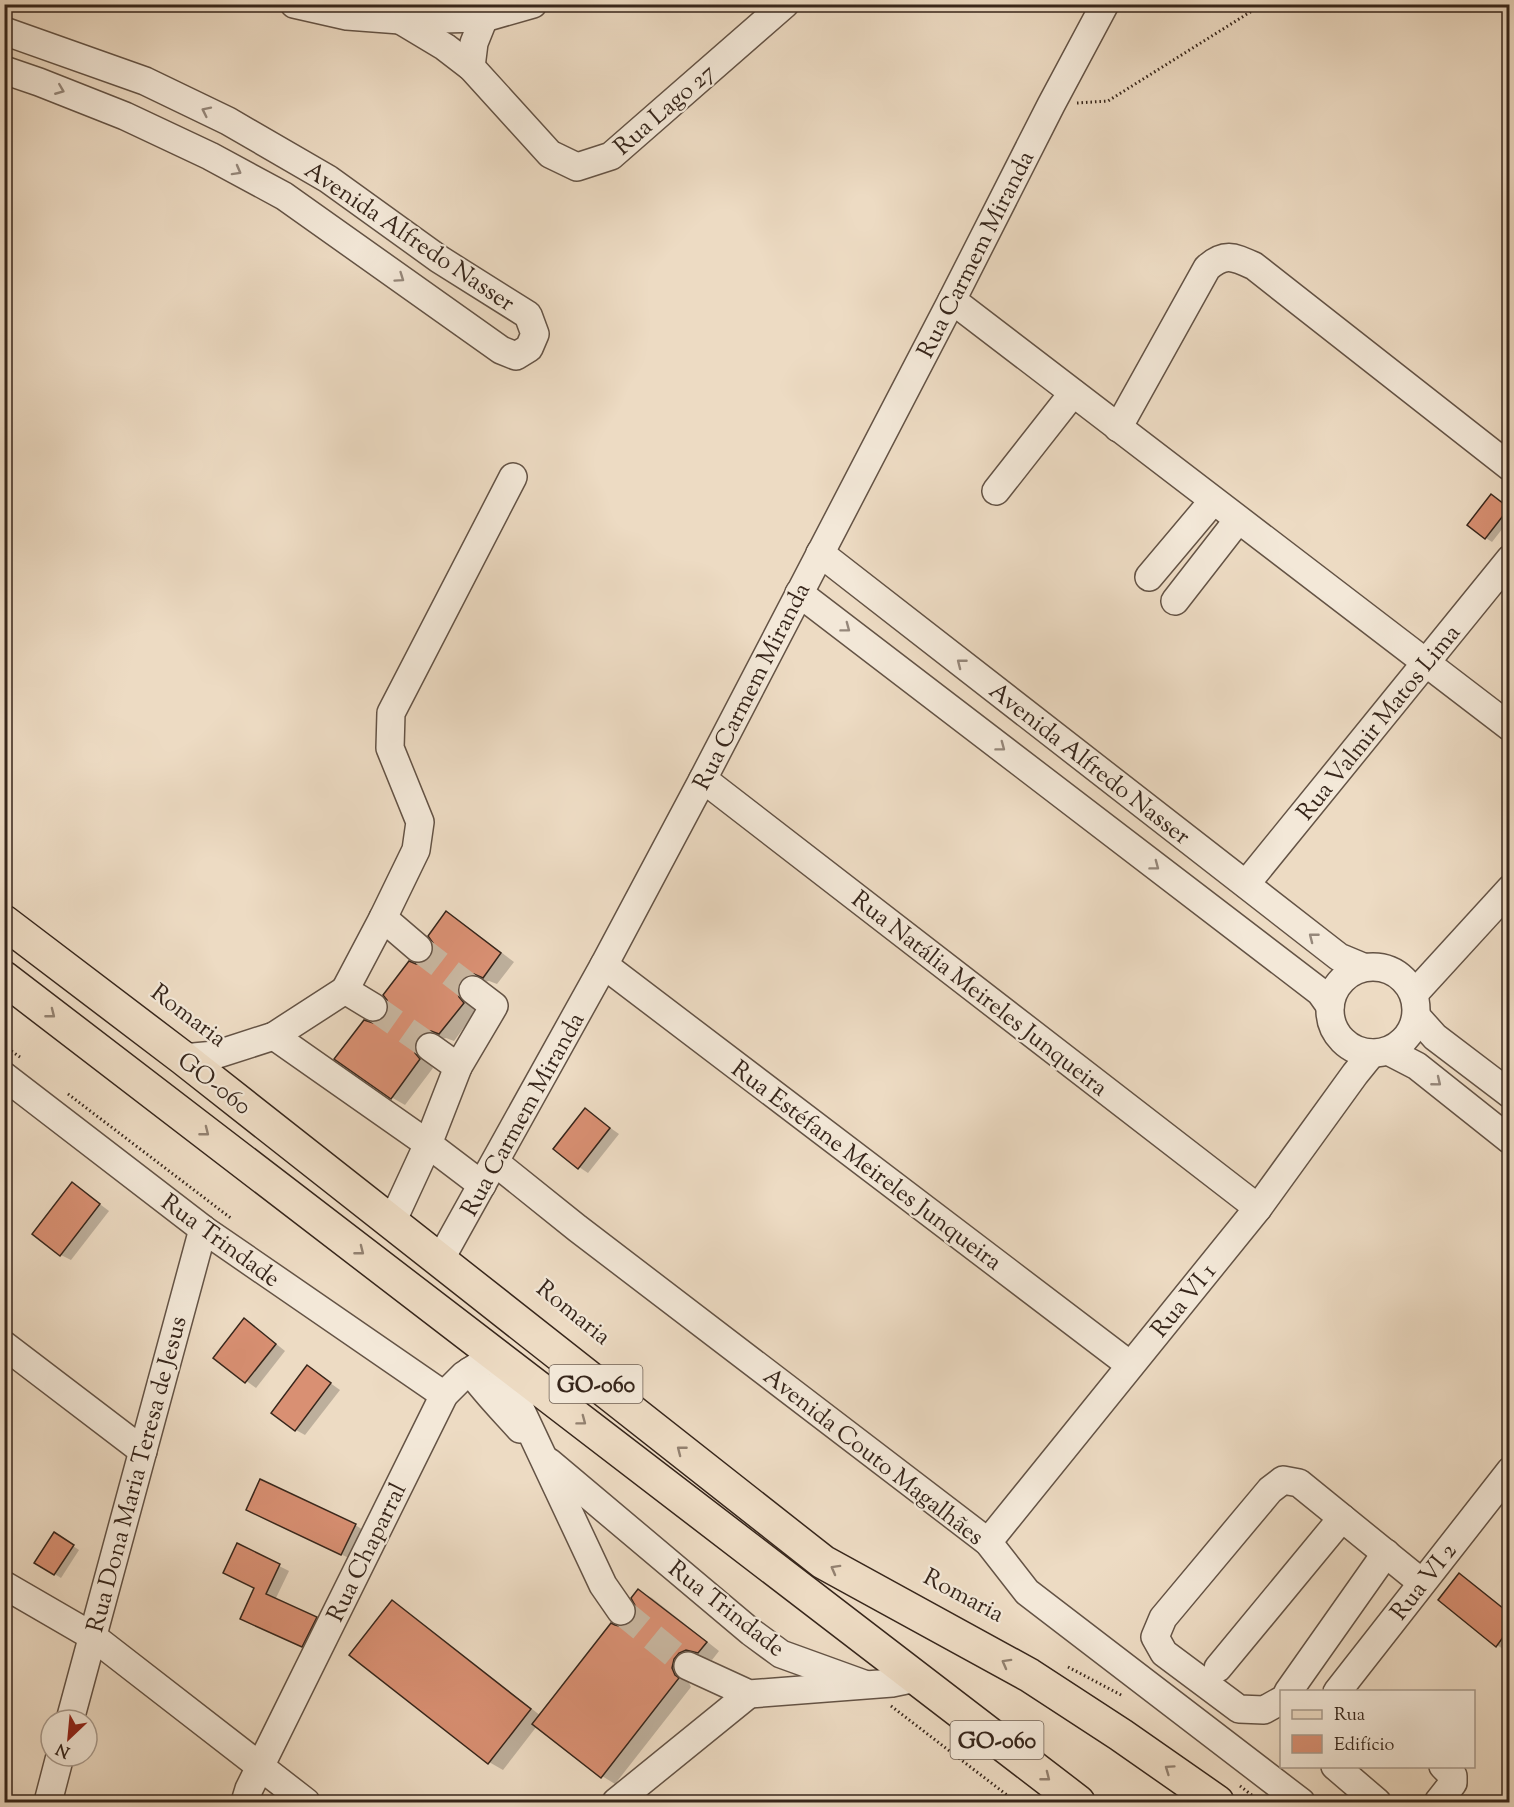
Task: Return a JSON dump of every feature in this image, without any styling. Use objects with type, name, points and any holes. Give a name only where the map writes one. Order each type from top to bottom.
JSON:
[{"type":"main road","name":"GO-060","points":[[4,922],[183,1058],[823,1562],[1029,1675],[1121,1735],[1225,1791]]},
{"type":"main road","name":"GO-060","points":[[4,978],[483,1363],[916,1678],[1078,1803]]},
{"type":"street","points":[[294,4],[347,16],[400,20],[484,18],[533,4]]},
{"type":"street","name":"Rua Lago 27","points":[[400,20],[445,47],[471,67],[550,154],[577,167],[611,156],[784,4]]},
{"type":"street","name":"Rua Carmem Miranda","points":[[440,1260],[604,965],[703,779],[952,300],[1050,105],[1105,4]]},
{"type":"street","points":[[471,67],[474,43],[484,18]]},
{"type":"street","name":"Avenida Alfredo Nasser","points":[[4,31],[145,81],[228,121],[328,179],[439,259],[528,315],[535,334],[529,348],[516,356],[501,350],[284,196],[210,156],[125,116],[4,70]]},
{"type":"street","points":[[1118,428],[1206,268],[1216,260],[1226,257],[1254,266],[1509,467]]},
{"type":"street","points":[[952,300],[1509,727]]},
{"type":"street","points":[[996,491],[1073,393]]},
{"type":"street","points":[[183,1058],[215,1055],[274,1036],[345,990],[416,850],[420,822],[390,748],[392,713],[513,477]]},
{"type":"street","points":[[1149,577],[1213,501]]},
{"type":"street","points":[[1175,601],[1238,520]]},
{"type":"street","name":"Avenida Alfredo Nasser","points":[[820,553],[1339,957],[1363,968]]},
{"type":"street","name":"Rua Valmir Matos Lima","points":[[1246,884],[1509,559]]},
{"type":"street","name":"Avenida Alfredo Nasser","points":[[799,593],[1320,992],[1330,1006]]},
{"type":"street","name":"Rua Natália Meireles Junqueira","points":[[703,779],[1258,1208]]},
{"type":"street","points":[[1509,889],[1415,1005],[1409,1035],[1398,1046],[1380,1052],[1362,1052],[1343,1042],[1335,1032],[1330,1017],[1330,1006],[1335,989],[1344,977],[1363,968],[1377,966],[1391,970],[1406,981],[1415,1005],[1435,1037],[1509,1094]]},
{"type":"street","points":[[383,918],[418,948]]},
{"type":"street","name":"Rua Estéfane Meireles Junqueira","points":[[604,965],[1130,1365]]},
{"type":"street","points":[[345,990],[374,1007]]},
{"type":"street","points":[[392,1222],[428,1144],[458,1067],[494,1006],[473,990]]},
{"type":"street","name":"Avenida Couto Magalhães","points":[[274,1036],[428,1144],[489,1174],[577,1228],[988,1542],[1027,1592],[1274,1768],[1300,1803]]},
{"type":"street","points":[[430,1047],[458,1067]]},
{"type":"street","points":[[1380,1052],[1417,1066],[1505,1127]]},
{"type":"street","name":"Rua VI 1","points":[[988,1542],[1258,1208],[1355,1074],[1380,1052]]},
{"type":"street","name":"Rua Trindade","points":[[14,1068],[203,1229],[444,1395]]},
{"type":"street","name":"Rua Dona Maria Teresa de Jesus","points":[[73,1708],[203,1229]]},
{"type":"street","points":[[4,1345],[142,1451]]},
{"type":"street","points":[[483,1363],[544,1458],[603,1585],[621,1611]]},
{"type":"street","name":"Rua Chaparral","points":[[245,1803],[249,1789],[444,1395],[483,1363]]},
{"type":"street","name":"Rua Trindade","points":[[544,1458],[758,1638],[781,1654],[864,1684]]},
{"type":"street","name":"Rua VI 2","points":[[1339,1690],[1509,1471]]},
{"type":"street","points":[[1280,1701],[1264,1710],[1239,1709],[1164,1653],[1155,1636],[1162,1618],[1270,1490],[1283,1480],[1299,1482],[1421,1582]]},
{"type":"street","points":[[1218,1668],[1342,1518]]},
{"type":"street","points":[[1289,1690],[1386,1553]]},
{"type":"street","points":[[4,1586],[92,1636],[306,1803]]},
{"type":"street","points":[[688,1666],[749,1694],[892,1683],[916,1678]]},
{"type":"street","points":[[615,1802],[749,1694]]},
{"type":"street","points":[[48,1803],[57,1768]]},
{"type":"street","points":[[1336,1768],[1377,1803]]},
{"type":"street","points":[[1438,1803],[1453,1783],[1453,1776],[1444,1768]]},
{"type":"path","points":[[1050,105],[1108,101],[1263,4]]},
{"type":"path","points":[[4,1046],[14,1068]]},
{"type":"path","points":[[60,1088],[237,1223]]},
{"type":"path","points":[[1068,1668],[1124,1697]]},
{"type":"path","points":[[864,1684],[1016,1803]]},
{"type":"path","points":[[1225,1791],[1261,1803]]},
{"type":"building","points":[[1491,494],[1509,508],[1485,539],[1467,525]]},
{"type":"building","points":[[446,911],[501,953],[483,978],[474,974],[461,980],[457,989],[464,1003],[439,1034],[431,1031],[424,1032],[418,1037],[414,1046],[415,1053],[420,1059],[391,1099],[334,1059],[364,1020],[373,1023],[386,1016],[389,1007],[383,995],[409,961],[416,964],[423,963],[430,958],[433,943],[428,936]]},
{"type":"building","points":[[585,1108],[610,1128],[578,1169],[553,1149]]},
{"type":"building","points":[[72,1182],[100,1204],[60,1256],[32,1234]]},
{"type":"building","points":[[244,1318],[276,1344],[245,1383],[213,1358]]},
{"type":"building","points":[[307,1365],[331,1383],[295,1431],[271,1413]]},
{"type":"building","points":[[260,1479],[356,1524],[341,1555],[246,1510]]},
{"type":"building","points":[[54,1532],[74,1545],[54,1575],[34,1563]]},
{"type":"building","points":[[237,1543],[280,1564],[266,1594],[317,1617],[302,1647],[240,1619],[254,1588],[223,1573]]},
{"type":"building","points":[[1459,1573],[1509,1613],[1509,1629],[1496,1647],[1438,1600]]},
{"type":"building","points":[[638,1589],[707,1642],[698,1653],[686,1650],[674,1659],[672,1668],[679,1678],[601,1778],[532,1724],[611,1623],[623,1627],[635,1618],[637,1609],[631,1598]]},
{"type":"building","points":[[392,1600],[531,1709],[488,1764],[349,1655]]},
{"type":"tunnel","points":[[418,948],[473,990]]},
{"type":"tunnel","points":[[373,1007],[430,1047]]},
{"type":"tunnel","points":[[621,1611],[688,1666]]}]
